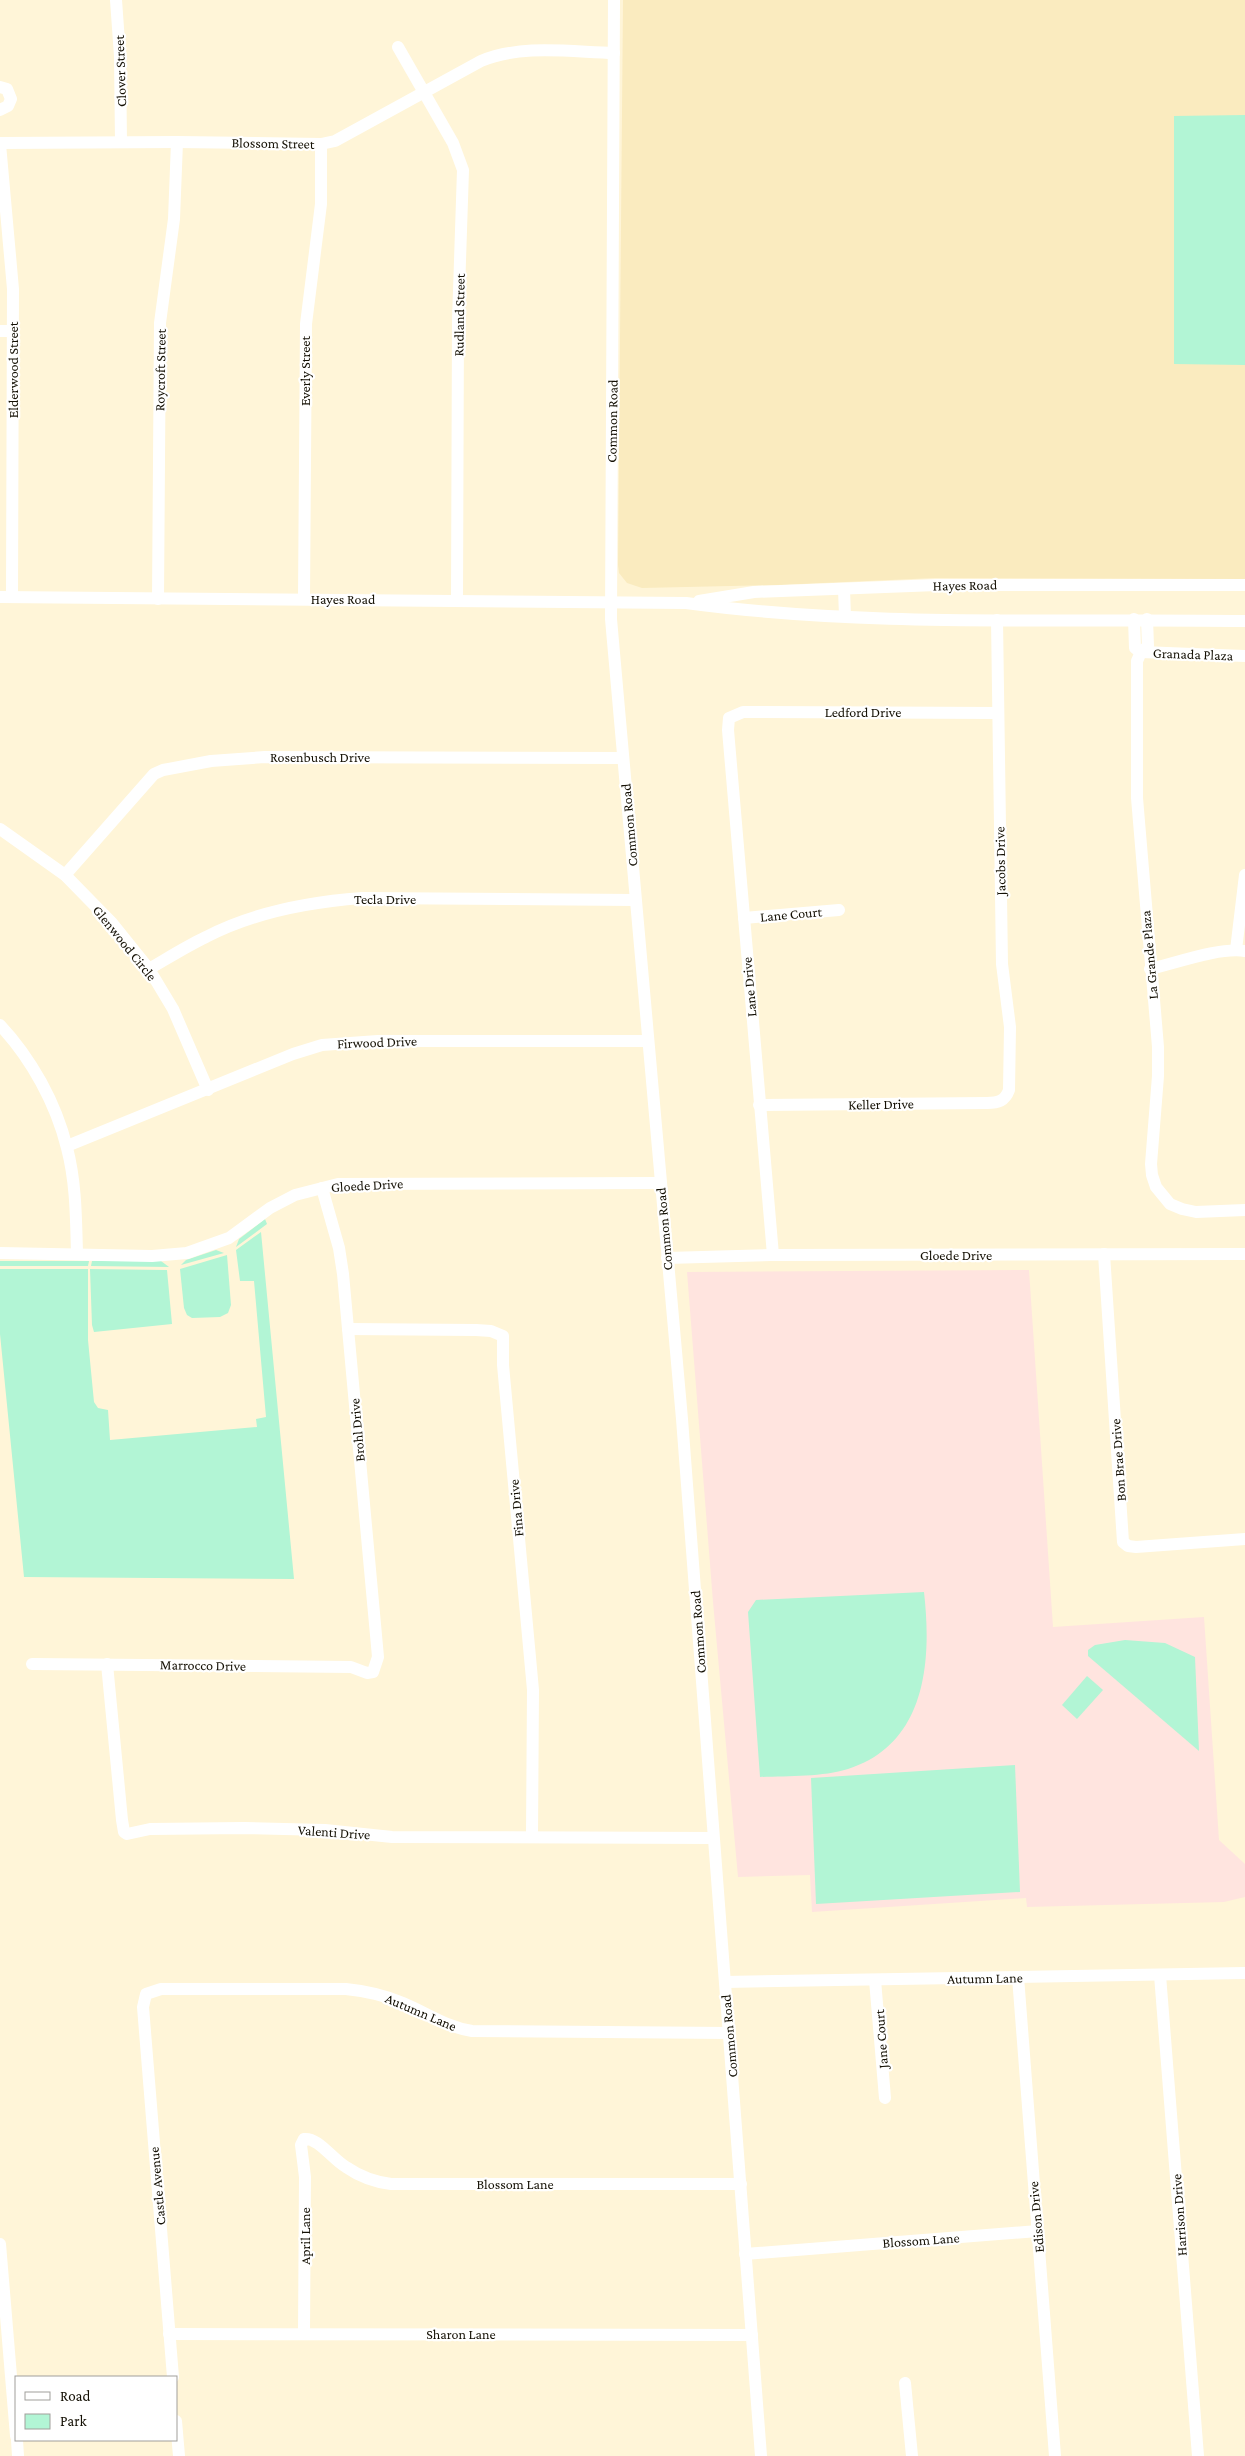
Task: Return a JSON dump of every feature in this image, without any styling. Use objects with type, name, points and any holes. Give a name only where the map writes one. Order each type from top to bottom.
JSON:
[{"type":"street","name":"Clover Street","points":[[116,0],[120,56],[121,142]]},
{"type":"street","name":"Common Road","points":[[614,0],[615,229],[610,602],[647,1041],[682,1419],[761,2456]]},
{"type":"street","name":"Rudland Street","points":[[398,47],[454,143],[463,170],[458,322],[457,600]]},
{"type":"street","name":"Blossom Street","points":[[0,144],[121,142],[322,144],[335,141],[481,62],[501,54],[519,52],[614,53]]},
{"type":"street","points":[[0,87],[7,89],[11,99],[8,106],[0,110]]},
{"type":"street","name":"Roycroft Street","points":[[158,598],[160,331],[174,219],[177,142]]},
{"type":"street","name":"Elderwood Street","points":[[0,144],[13,289],[6,597]]},
{"type":"street","name":"Everly Street","points":[[304,599],[306,324],[321,204],[322,144]]},
{"type":"street","points":[[0,331],[13,330]]},
{"type":"street","name":"Hayes Road","points":[[686,603],[754,592],[844,589],[997,585],[1245,585]]},
{"type":"street","points":[[844,589],[845,616]]},
{"type":"street","name":"Hayes Road","points":[[6,597],[686,603],[731,609],[845,616],[997,620],[1147,619],[1245,621]]},
{"type":"street","name":"La Grande Plaza","points":[[1134,619],[1135,648],[1141,652]]},
{"type":"street","name":"La Grande Plaza","points":[[1147,619],[1148,646],[1141,652],[1137,661],[1137,798],[1158,1076],[1152,1175],[1162,1196],[1170,1204],[1182,1209],[1245,1210]]},
{"type":"street","name":"Jacobs Drive","points":[[997,620],[1002,964],[1010,1027],[1010,1090],[1002,1100]]},
{"type":"street","name":"Granada Plaza","points":[[1141,652],[1245,656]]},
{"type":"street","name":"Ledford Drive","points":[[729,718],[743,712],[998,713]]},
{"type":"street","name":"Lane Drive","points":[[729,718],[728,730],[773,1255]]},
{"type":"street","name":"Rosenbusch Drive","points":[[66,875],[135,798],[145,782],[154,774],[163,770],[211,761],[265,757],[623,758]]},
{"type":"street","name":"Glenwood Circle","points":[[0,829],[66,875],[112,923],[149,969],[188,1040],[208,1090]]},
{"type":"street","points":[[1150,969],[1213,953],[1240,951],[1245,875]]},
{"type":"street","name":"Tecla Drive","points":[[149,969],[206,936],[243,921],[278,910],[325,901],[362,898],[635,900]]},
{"type":"street","name":"Lane Court","points":[[744,918],[839,910]]},
{"type":"street","points":[[0,1025],[11,1037],[40,1080],[67,1146],[74,1192],[77,1254]]},
{"type":"street","name":"Firwood Drive","points":[[67,1146],[293,1054],[322,1045],[344,1042],[647,1041]]},
{"type":"street","name":"Keller Drive","points":[[759,1105],[987,1103],[1002,1100]]},
{"type":"street","name":"Gloede Drive","points":[[0,1253],[152,1256],[187,1253],[207,1248],[229,1238],[270,1208],[295,1195],[354,1183],[660,1183]]},
{"type":"street","name":"Brohl Drive","points":[[322,1188],[339,1248],[348,1329],[378,1658],[373,1672]]},
{"type":"street","name":"Bon Brae Drive","points":[[1104,1254],[1123,1542],[1128,1546],[1136,1548],[1245,1539]]},
{"type":"street","name":"Gloede Drive","points":[[667,1258],[773,1255],[1245,1254]]},
{"type":"street","name":"Fina Drive","points":[[348,1329],[476,1330],[491,1331],[503,1336],[503,1365],[533,1690],[532,1836]]},
{"type":"street","name":"Marrocco Drive","points":[[32,1664],[351,1667],[367,1673],[373,1672]]},
{"type":"street","name":"Valenti Drive","points":[[108,1664],[122,1820],[124,1832],[127,1834],[150,1829],[244,1828],[325,1830],[392,1837],[713,1838]]},
{"type":"street","name":"Autumn Lane","points":[[725,1982],[1245,1973]]},
{"type":"street","name":"Harrison Drive","points":[[1160,1975],[1198,2456]]},
{"type":"street","name":"Edison Drive","points":[[1018,1977],[1055,2456]]},
{"type":"street","name":"Jane Court","points":[[875,1980],[885,2098]]},
{"type":"street","name":"Autumn Lane","points":[[146,1994],[154,1989],[346,1989],[381,1995],[450,2026],[472,2031],[729,2033]]},
{"type":"street","name":"Castle Avenue","points":[[146,1994],[143,2007],[173,2376]]},
{"type":"street","name":"Blossom Lane","points":[[304,2139],[314,2141],[353,2172],[391,2184],[741,2184]]},
{"type":"street","name":"April Lane","points":[[304,2139],[301,2145],[305,2177],[304,2334]]},
{"type":"street","name":"Blossom Lane","points":[[746,2254],[1038,2231]]},
{"type":"street","points":[[0,2244],[15,2426]]},
{"type":"street","name":"Sharon Lane","points":[[169,2334],[752,2335]]},
{"type":"street","points":[[905,2383],[912,2456]]},
{"type":"street","points":[[16,2441],[18,2456]]},
{"type":"street","points":[[178,2441],[179,2456]]},
{"type":"shaded area","points":[[623,0],[1245,0],[1245,579],[935,578],[778,585],[642,588],[627,583],[619,573],[618,565]]},
{"type":"shaded area","points":[[1029,1270],[1053,1627],[1204,1617],[1219,1840],[1245,1864],[1245,1897],[1224,1902],[1027,1907],[1026,1898],[812,1912],[810,1875],[738,1877],[713,1602],[687,1272]]},
{"type":"green space","points":[[1245,115],[1245,365],[1174,364],[1174,116]]},
{"type":"green space","points":[[265,1219],[267,1224],[236,1247],[239,1239]]},
{"type":"green space","points":[[261,1232],[294,1579],[24,1577],[0,1334],[0,1269],[88,1269],[88,1340],[94,1402],[98,1408],[108,1410],[110,1440],[257,1427],[256,1419],[266,1417],[254,1281],[240,1281],[236,1250]]},
{"type":"green space","points":[[216,1250],[224,1253],[181,1265],[186,1260]]},
{"type":"green space","points":[[227,1255],[231,1305],[228,1313],[220,1317],[192,1318],[187,1315],[184,1308],[180,1269]]},
{"type":"green space","points":[[0,1261],[89,1261],[88,1266],[0,1266]]},
{"type":"green space","points":[[92,1261],[161,1261],[169,1267],[91,1266]]},
{"type":"green space","points":[[90,1269],[167,1270],[172,1324],[94,1332],[92,1325]]},
{"type":"green space","points":[[924,1592],[926,1646],[924,1672],[918,1697],[908,1720],[894,1741],[874,1757],[838,1772],[816,1775],[760,1777],[748,1612],[756,1600]]},
{"type":"green space","points":[[1125,1640],[1165,1643],[1195,1657],[1199,1751],[1088,1656],[1088,1650],[1095,1645]]},
{"type":"green space","points":[[1087,1676],[1103,1690],[1077,1719],[1062,1705]]},
{"type":"green space","points":[[1015,1765],[1020,1892],[816,1904],[811,1778]]}]
